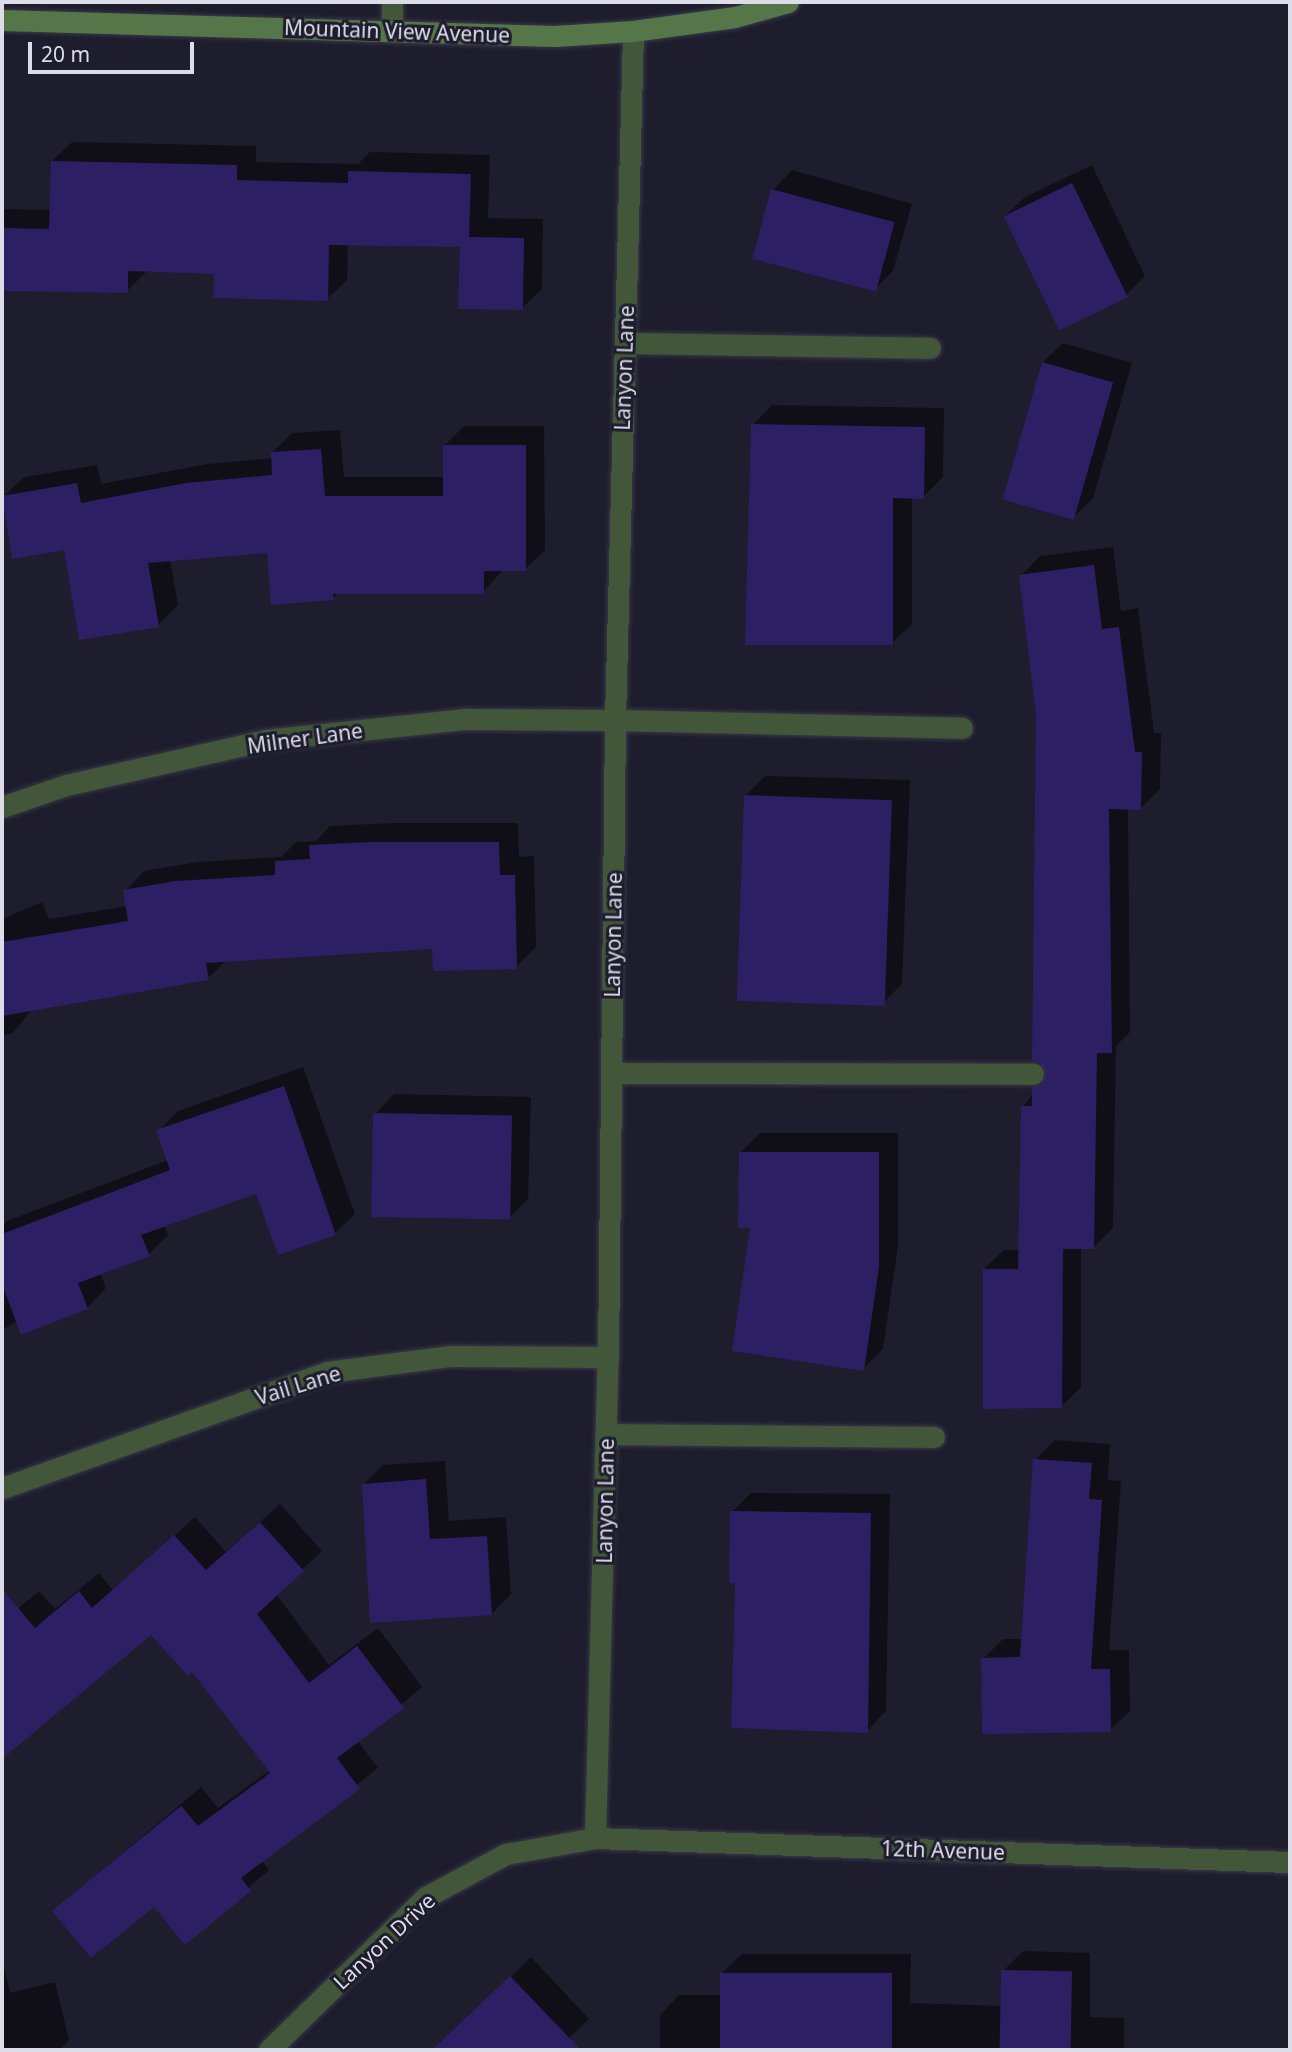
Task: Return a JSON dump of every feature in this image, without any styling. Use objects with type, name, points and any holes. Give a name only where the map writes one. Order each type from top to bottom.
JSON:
[{"type":"street","points":[[392,2],[392,31]]},
{"type":"street","name":"Mountain View Avenue","points":[[2,20],[555,36],[632,31],[735,17],[788,2]]},
{"type":"street","name":"Lanyon Lane","points":[[595,1838],[607,1434],[615,720],[632,31]]},
{"type":"street","points":[[625,343],[930,348]]},
{"type":"street","name":"Milner Lane","points":[[2,807],[66,785],[265,740],[464,719],[962,728]]},
{"type":"street","points":[[611,1073],[1033,1074]]},
{"type":"street","name":"Vail Lane","points":[[2,1488],[327,1373],[451,1356],[608,1357]]},
{"type":"street","points":[[607,1434],[934,1437]]},
{"type":"street","name":"12th Avenue","points":[[595,1838],[1290,1862]]},
{"type":"street","name":"Lanyon Drive","points":[[270,2050],[426,1896],[506,1854],[595,1838]]},
{"type":"building","points":[[51,161],[237,165],[237,180],[348,183],[348,171],[471,174],[469,237],[524,238],[523,310],[458,309],[460,247],[329,245],[328,301],[213,298],[214,274],[128,271],[128,293],[2,291],[2,228],[49,229]]},
{"type":"building","points":[[1072,183],[1128,297],[1059,330],[1004,216]]},
{"type":"building","points":[[771,189],[895,222],[876,292],[752,259]]},
{"type":"building","points":[[1042,362],[1113,382],[1074,520],[1003,499]]},
{"type":"building","points":[[751,424],[925,427],[924,499],[893,498],[893,645],[745,645]]},
{"type":"building","points":[[443,445],[526,445],[526,571],[484,571],[484,594],[333,594],[334,600],[271,605],[267,553],[148,563],[159,627],[79,640],[64,550],[12,559],[2,496],[77,483],[81,503],[186,483],[272,475],[271,452],[321,449],[325,496],[443,496]]},
{"type":"building","points":[[1094,565],[1102,629],[1119,627],[1135,752],[1142,752],[1141,810],[1109,809],[1112,1053],[1097,1053],[1094,1249],[1063,1249],[1062,1408],[983,1409],[983,1269],[1018,1269],[1021,1106],[1032,1106],[1032,1087],[1040,1085],[1046,1075],[1040,1063],[1032,1061],[1036,715],[1019,575]]},
{"type":"building","points":[[744,795],[892,800],[885,1006],[737,1001]]},
{"type":"building","points":[[499,842],[500,875],[515,875],[517,969],[433,971],[432,949],[206,963],[209,980],[2,1016],[2,942],[128,921],[123,890],[176,881],[275,875],[275,861],[310,859],[309,845]]},
{"type":"building","points":[[284,1086],[336,1235],[278,1255],[256,1194],[141,1235],[150,1256],[78,1283],[88,1309],[21,1335],[2,1284],[2,1234],[170,1170],[156,1130]]},
{"type":"building","points":[[373,1113],[512,1115],[510,1219],[371,1217]]},
{"type":"building","points":[[739,1152],[879,1152],[879,1267],[864,1371],[732,1351],[750,1228],[738,1228]]},
{"type":"building","points":[[1033,1459],[1092,1463],[1089,1499],[1102,1500],[1091,1669],[1110,1669],[1111,1732],[982,1734],[981,1658],[1020,1657]]},
{"type":"building","points":[[426,1479],[430,1539],[487,1536],[492,1615],[370,1623],[362,1484]]},
{"type":"building","points":[[730,1511],[871,1513],[868,1733],[731,1728],[735,1584],[729,1583]]},
{"type":"building","points":[[260,1522],[304,1571],[257,1614],[309,1683],[357,1646],[404,1708],[337,1758],[360,1789],[241,1878],[251,1891],[185,1945],[154,1907],[91,1958],[52,1911],[181,1806],[198,1826],[270,1773],[192,1672],[188,1676],[151,1635],[2,1759],[2,1589],[35,1628],[79,1591],[92,1608],[174,1535],[206,1570]]},
{"type":"building","points":[[1001,1970],[1072,1971],[1071,2050],[1000,2050]]},
{"type":"building","points":[[720,1973],[892,1973],[892,2050],[720,2050]]},
{"type":"building","points":[[510,1976],[581,2050],[432,2050]]}]
